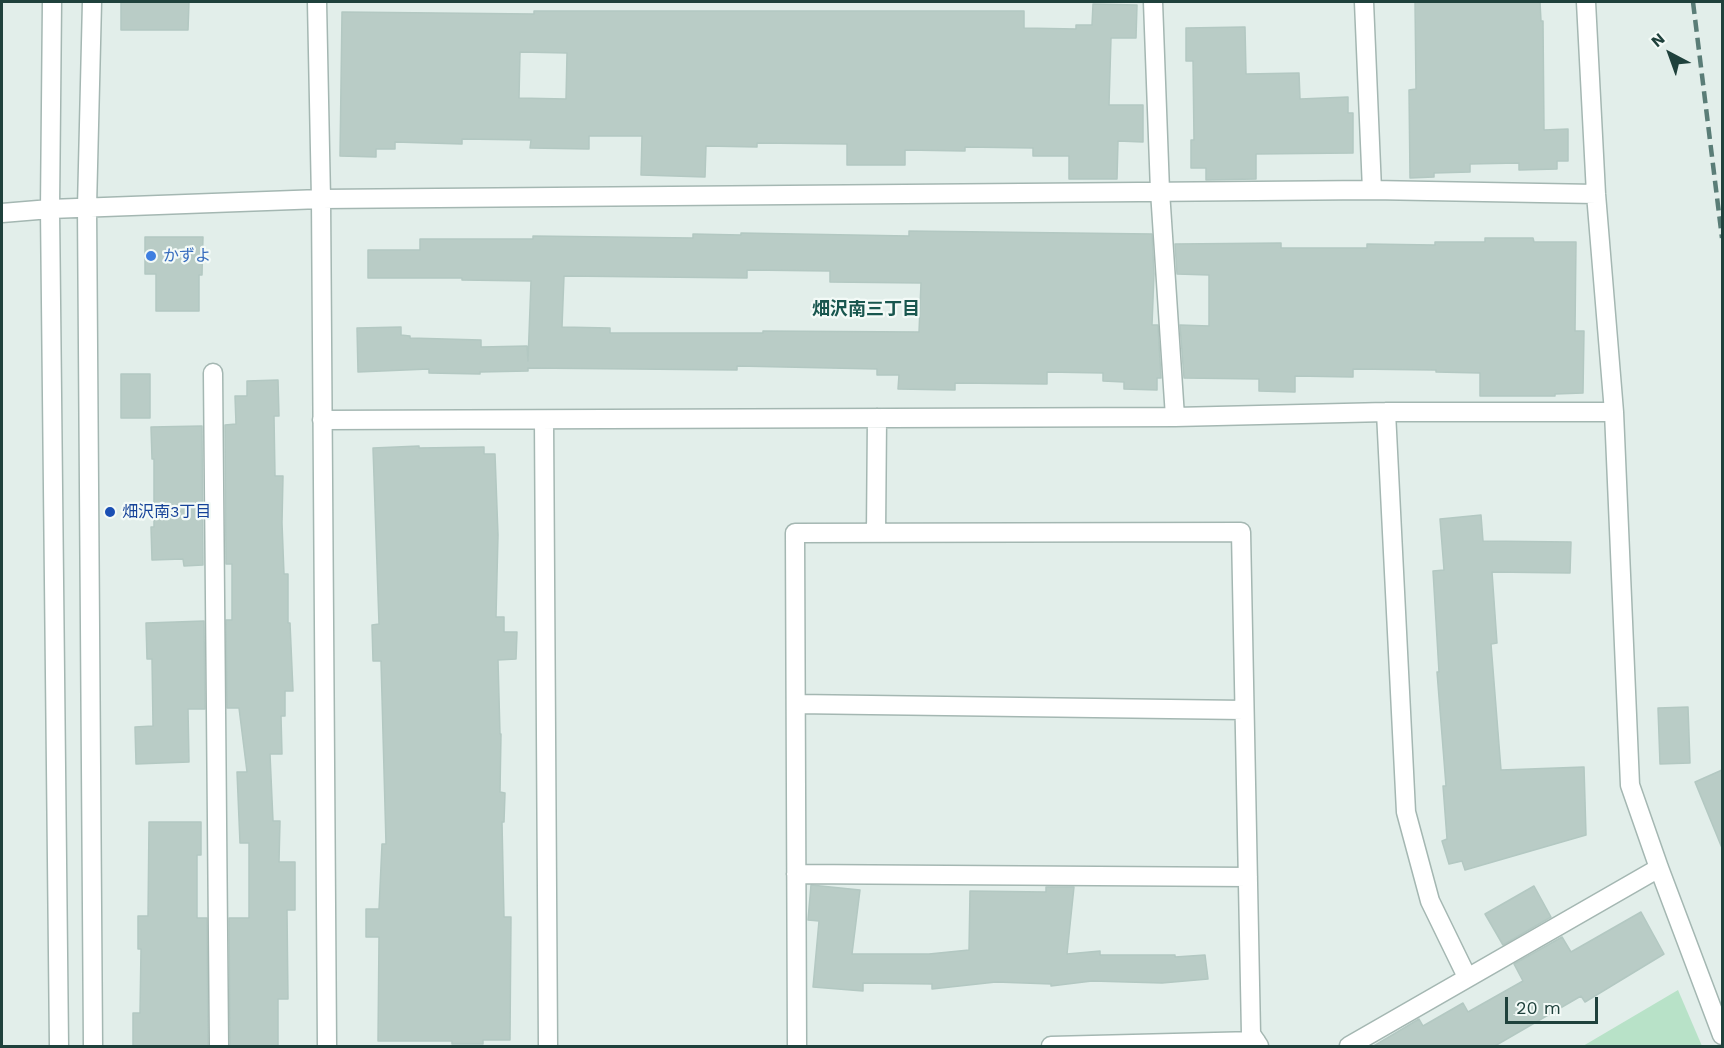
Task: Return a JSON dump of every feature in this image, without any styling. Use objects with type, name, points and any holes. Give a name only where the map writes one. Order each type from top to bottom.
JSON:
[{"type":"street","points":[[52,2],[50,209],[59,1047]]},
{"type":"street","points":[[92,2],[87,207],[93,1047]]},
{"type":"street","points":[[317,2],[321,199],[327,1047]]},
{"type":"street","points":[[1153,2],[1160,191],[1175,417]]},
{"type":"street","points":[[1364,2],[1372,190]]},
{"type":"street","points":[[1586,2],[1596,194],[1614,412],[1630,785],[1722,1035]]},
{"type":"street","points":[[2,213],[87,207],[321,199],[1372,190],[1596,194]]},
{"type":"street","points":[[213,373],[219,1047]]},
{"type":"street","points":[[322,420],[1175,417],[1386,412],[1614,412]]},
{"type":"street","points":[[1386,412],[1406,812],[1430,901],[1467,978]]},
{"type":"street","points":[[876,533],[877,418]]},
{"type":"street","points":[[544,420],[548,1047]]},
{"type":"street","points":[[797,1047],[795,533],[1241,532],[1251,1034],[1257,1044]]},
{"type":"street","points":[[796,704],[1244,710]]},
{"type":"street","points":[[1349,1047],[1659,868]]},
{"type":"street","points":[[796,874],[1248,877]]},
{"type":"street","points":[[1051,1047],[1257,1044]]},
{"type":"green space","points":[[1678,990],[1702,1046],[1583,1046]]},
{"type":"building","points":[[121,2],[189,2],[188,30],[121,30]]},
{"type":"building","points":[[1415,2],[1540,2],[1541,21],[1543,21],[1544,130],[1568,129],[1568,161],[1557,161],[1557,169],[1519,170],[1519,163],[1470,164],[1470,172],[1434,173],[1434,177],[1410,178],[1409,90],[1416,89]]},
{"type":"building","points":[[1093,4],[1137,5],[1136,38],[1111,38],[1109,105],[1143,105],[1143,142],[1118,141],[1117,179],[1069,179],[1069,156],[1033,156],[1033,148],[965,147],[965,151],[905,150],[905,165],[847,165],[847,144],[757,143],[757,147],[706,146],[705,177],[641,175],[642,136],[589,136],[589,149],[530,148],[531,140],[462,139],[462,144],[395,142],[395,149],[376,149],[376,157],[340,156],[342,12],[534,14],[534,11],[1024,11],[1024,28],[1076,29],[1076,25],[1092,25]],"holes":[[[520,52],[567,53],[566,99],[519,98]]]},
{"type":"building","points":[[1245,27],[1246,74],[1299,73],[1300,99],[1348,97],[1348,113],[1353,113],[1353,153],[1256,154],[1256,179],[1206,180],[1206,168],[1191,168],[1191,140],[1194,140],[1193,61],[1186,61],[1186,28]]},
{"type":"building","points":[[909,231],[1152,234],[1154,274],[1152,325],[1158,325],[1161,378],[1157,378],[1157,390],[1124,389],[1124,382],[1103,381],[1103,373],[1047,372],[1047,384],[955,383],[955,390],[898,389],[899,375],[877,375],[877,369],[737,366],[737,370],[528,368],[528,371],[480,372],[480,374],[429,373],[429,369],[358,372],[357,328],[401,327],[401,335],[410,336],[410,338],[481,340],[481,347],[527,346],[528,361],[531,281],[368,278],[368,250],[420,250],[420,239],[533,239],[533,236],[693,238],[693,234],[741,235],[741,233],[909,236]],"holes":[[[747,270],[830,271],[830,282],[921,283],[919,332],[610,333],[610,328],[562,327],[564,276],[747,278]]]},
{"type":"building","points":[[145,237],[203,237],[202,275],[199,275],[199,311],[156,311],[156,274],[145,274]]},
{"type":"building","points":[[1485,238],[1533,238],[1534,242],[1576,242],[1575,331],[1584,331],[1583,393],[1555,394],[1555,396],[1480,396],[1480,373],[1436,372],[1436,370],[1353,369],[1353,377],[1295,376],[1295,392],[1259,391],[1259,379],[1184,378],[1180,325],[1209,326],[1209,275],[1177,274],[1175,244],[1281,243],[1281,248],[1367,248],[1367,244],[1435,245],[1435,242],[1485,242]]},
{"type":"building","points":[[121,374],[150,374],[150,418],[121,418]]},
{"type":"building","points":[[278,380],[279,416],[274,416],[275,476],[283,476],[284,574],[288,574],[288,623],[290,623],[293,691],[285,691],[285,716],[281,716],[282,754],[270,754],[273,821],[280,821],[279,862],[295,862],[295,910],[287,910],[288,999],[278,999],[278,1047],[230,1047],[229,918],[249,918],[249,843],[240,843],[237,772],[247,772],[239,708],[227,708],[226,620],[232,620],[232,564],[226,564],[225,425],[236,424],[235,396],[247,396],[247,381]]},
{"type":"building","points":[[202,426],[203,565],[184,566],[183,559],[152,560],[154,459],[152,459],[151,427]]},
{"type":"building","points":[[419,446],[419,448],[484,447],[484,454],[495,454],[498,535],[496,617],[504,617],[504,632],[517,632],[516,659],[498,660],[501,734],[500,792],[505,793],[504,822],[502,822],[504,917],[511,917],[510,1040],[483,1040],[483,1044],[452,1044],[452,1041],[378,1041],[379,937],[366,937],[366,909],[379,909],[382,844],[386,844],[381,661],[373,661],[372,625],[379,624],[373,448]]},
{"type":"building","points":[[1481,515],[1483,541],[1571,542],[1570,573],[1492,572],[1497,643],[1491,644],[1501,770],[1584,767],[1586,835],[1465,870],[1462,861],[1449,864],[1442,841],[1447,839],[1443,786],[1446,786],[1437,672],[1439,672],[1433,571],[1444,570],[1440,519]]},
{"type":"building","points":[[204,621],[205,709],[188,709],[189,762],[136,764],[135,727],[153,726],[152,659],[147,659],[146,623]]},
{"type":"building","points":[[1688,707],[1690,763],[1660,764],[1658,708]]},
{"type":"building","points":[[1722,770],[1722,848],[1695,782]]},
{"type":"building","points":[[149,822],[201,822],[201,855],[197,855],[197,918],[207,918],[208,1047],[133,1046],[133,1013],[140,1013],[141,949],[138,949],[138,916],[148,916]]},
{"type":"building","points":[[811,885],[860,890],[852,954],[929,954],[969,950],[970,891],[1046,892],[1046,887],[1074,887],[1067,954],[1100,951],[1100,955],[1175,955],[1175,957],[1205,955],[1208,979],[1162,983],[1092,981],[1051,986],[1051,984],[996,982],[932,989],[932,984],[863,983],[863,991],[813,987],[819,921],[808,920]]},
{"type":"building","points":[[1534,886],[1551,917],[1503,945],[1485,914]]},
{"type":"building","points":[[1641,912],[1664,954],[1585,1002],[1581,996],[1493,1047],[1372,1047],[1419,1019],[1423,1026],[1463,1003],[1468,1012],[1523,981],[1514,964],[1562,937],[1571,952]]},
{"type":"railway","points":[[1693,2],[1722,238]]},
{"type":"place","name":"かずよ","points":[[151,256]]},
{"type":"place","name":"畑沢南3丁目","points":[[110,512]]},
{"type":"district","name":"畑沢南三丁目","points":[[866,310]]}]
